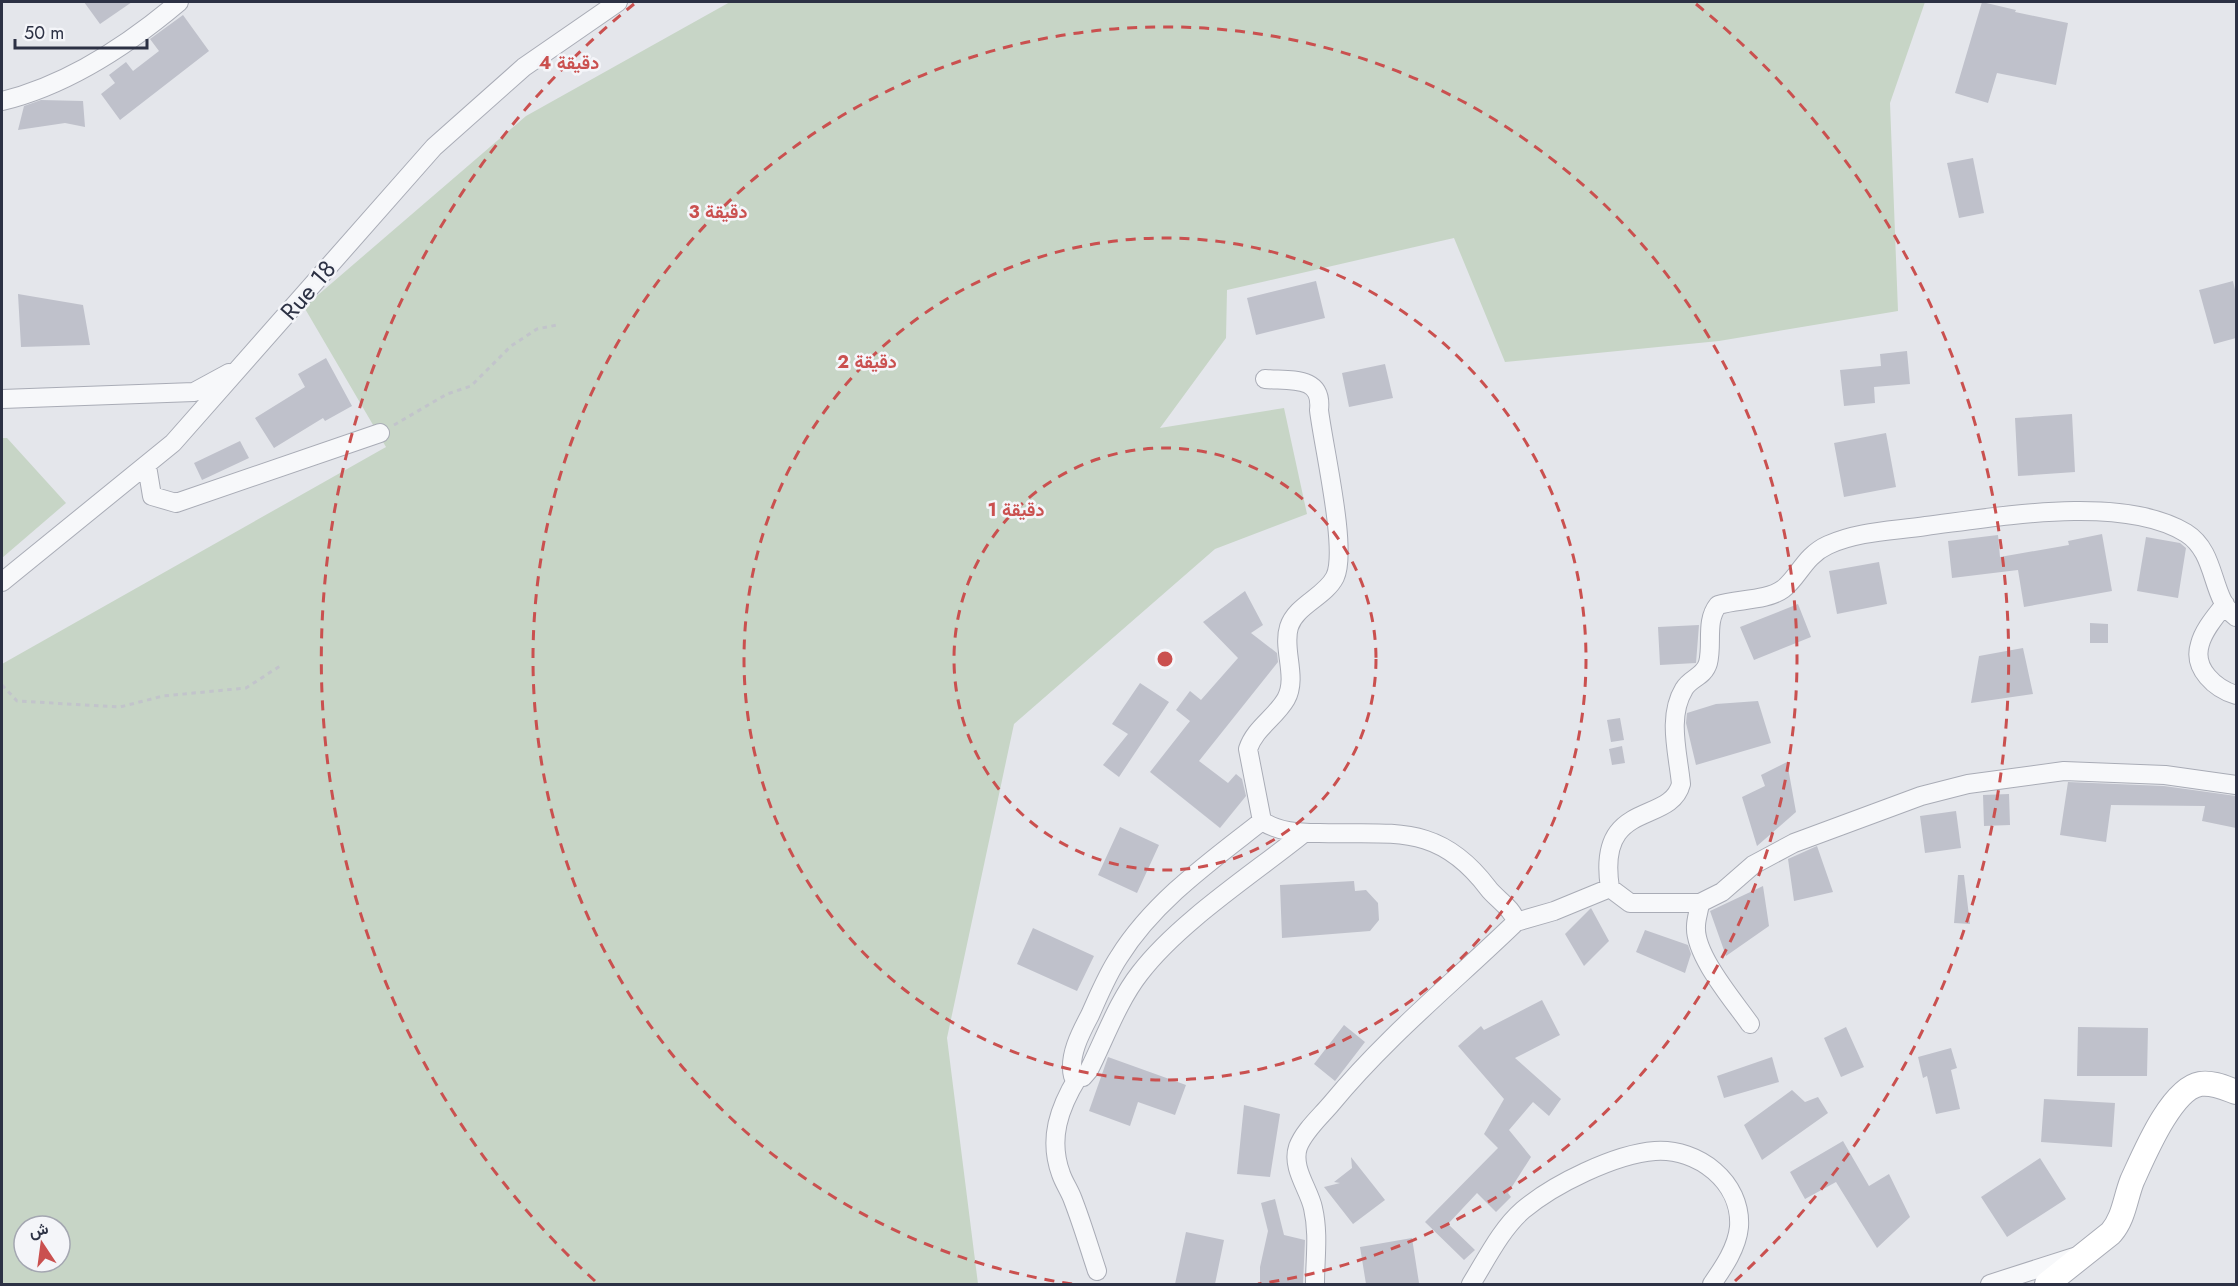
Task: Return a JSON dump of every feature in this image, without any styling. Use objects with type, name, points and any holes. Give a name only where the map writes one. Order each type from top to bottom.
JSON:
[{"type":"main road","points":[[2047,1284],[2119,1223],[2132,1182],[2179,1095],[2202,1084],[2217,1085],[2236,1092]]},
{"type":"street","points":[[2,100],[58,84],[153,24],[179,2]]},
{"type":"street","name":"Rue 18","points":[[2,582],[173,443],[434,147],[524,67],[618,2]]},
{"type":"street","points":[[2,399],[194,392],[240,367]]},
{"type":"street","points":[[1265,379],[1302,382],[1316,388],[1320,397],[1319,410],[1337,530],[1339,564],[1335,578],[1322,594],[1305,607],[1290,624],[1287,639],[1290,684],[1287,698],[1261,726],[1248,749],[1262,821],[1274,829],[1304,833],[1413,835],[1444,846],[1472,867],[1498,901],[1514,913],[1516,922]]},
{"type":"street","points":[[147,466],[147,482],[152,496],[176,503],[380,433]]},
{"type":"street","points":[[2236,695],[2220,690],[2204,671],[2199,661],[2199,645],[2230,610],[2208,560],[2187,534],[2139,515],[2077,512],[2020,514],[1859,534],[1826,546],[1802,564],[1791,582],[1781,590],[1718,605],[1711,613],[1708,664],[1698,678],[1684,687],[1674,712],[1681,784],[1678,795],[1671,802],[1646,812],[1622,827],[1613,843],[1606,865],[1610,888],[1630,903],[1700,903],[1722,892],[1753,866],[1794,843],[1921,796],[1968,784],[2064,771],[2165,775],[2236,785]]},
{"type":"street","points":[[1262,821],[1182,885],[1154,912],[1130,942],[1100,993],[1076,1048],[1073,1076],[1083,1077],[1089,1070],[1127,991],[1159,951],[1215,902],[1304,833]]},
{"type":"street","points":[[1315,1284],[1318,1241],[1313,1207],[1298,1170],[1298,1148],[1310,1129],[1348,1083],[1516,922],[1554,911],[1610,888]]},
{"type":"street","points":[[1700,903],[1695,928],[1701,947],[1711,969],[1750,1024]]},
{"type":"street","points":[[1078,1077],[1063,1100],[1056,1126],[1054,1148],[1061,1174],[1072,1197],[1097,1271]]},
{"type":"street","points":[[1471,1284],[1507,1228],[1523,1210],[1563,1182],[1637,1155],[1668,1151],[1704,1164],[1730,1188],[1739,1227],[1735,1245],[1712,1284]]},
{"type":"street","points":[[1990,1284],[2085,1253]]},
{"type":"path","points":[[380,433],[447,394],[471,386],[511,346],[537,329],[557,325]]},
{"type":"path","points":[[2,685],[17,701],[120,707],[163,696],[246,688],[280,666]]},
{"type":"green space","points":[[730,2],[1925,2],[1890,103],[1898,311],[1719,341],[1505,362],[1454,238],[1227,290],[1226,338],[1160,428],[1284,408],[1307,514],[1215,549],[1014,724],[947,1038],[978,1284],[2,1284],[2,664],[386,447],[304,307],[526,116]]},
{"type":"green space","points":[[2,438],[7,438],[66,503],[2,558]]},
{"type":"building","points":[[84,2],[132,2],[100,24]]},
{"type":"building","points":[[1982,2],[2016,10],[2015,12],[2068,23],[2056,85],[1997,73],[1988,103],[1955,93]]},
{"type":"building","points":[[183,15],[209,51],[120,120],[101,94],[115,83],[109,75],[126,62],[133,71],[159,51],[150,39]]},
{"type":"building","points":[[41,100],[83,101],[85,127],[65,123],[18,130],[24,106]]},
{"type":"building","points":[[1973,158],[1984,213],[1959,218],[1947,163]]},
{"type":"building","points":[[1316,281],[1325,318],[1256,335],[1247,298]]},
{"type":"building","points":[[2233,281],[2236,294],[2236,338],[2214,344],[2199,290]]},
{"type":"building","points":[[18,294],[83,305],[90,345],[21,347]]},
{"type":"building","points":[[1907,351],[1910,384],[1874,387],[1875,403],[1844,406],[1840,370],[1881,366],[1880,354]]},
{"type":"building","points":[[326,358],[352,406],[325,421],[323,418],[274,448],[255,418],[305,387],[298,374]]},
{"type":"building","points":[[1385,364],[1393,398],[1349,407],[1342,373]]},
{"type":"building","points":[[2072,414],[2075,472],[2018,476],[2015,418]]},
{"type":"building","points":[[1886,433],[1896,487],[1844,497],[1834,443]]},
{"type":"building","points":[[240,441],[249,458],[202,480],[194,463]]},
{"type":"building","points":[[2102,534],[2112,591],[2024,607],[2018,570],[1952,578],[1948,541],[1998,535],[2000,557],[2069,545],[2068,541]]},
{"type":"building","points":[[2146,537],[2180,543],[2186,548],[2178,598],[2137,591]]},
{"type":"building","points":[[1879,562],[1887,604],[1837,614],[1829,571]]},
{"type":"building","points":[[1245,591],[1263,625],[1251,633],[1277,653],[1278,662],[1199,761],[1228,783],[1236,774],[1242,779],[1246,796],[1220,828],[1150,772],[1190,721],[1176,710],[1190,691],[1201,700],[1238,658],[1203,622]]},
{"type":"building","points":[[1798,604],[1811,637],[1754,660],[1740,627]]},
{"type":"building","points":[[2090,623],[2108,624],[2108,643],[2090,643]]},
{"type":"building","points":[[1699,625],[1696,663],[1660,665],[1658,627]]},
{"type":"building","points":[[2023,648],[2033,694],[1971,703],[1979,656]]},
{"type":"building","points":[[1140,683],[1169,702],[1119,777],[1103,765],[1128,734],[1112,724]]},
{"type":"building","points":[[1758,701],[1771,743],[1696,765],[1686,723],[1687,713],[1716,704]]},
{"type":"building","points":[[1620,718],[1624,740],[1611,742],[1607,720]]},
{"type":"building","points":[[1622,746],[1625,763],[1612,765],[1609,749]]},
{"type":"building","points":[[1787,762],[1796,812],[1757,846],[1742,797],[1765,786],[1761,775]]},
{"type":"building","points":[[2068,782],[2164,786],[2236,796],[2236,828],[2202,821],[2205,806],[2111,805],[2106,842],[2060,835]]},
{"type":"building","points":[[2009,794],[2010,825],[1984,826],[1983,795]]},
{"type":"building","points":[[1956,811],[1961,848],[1925,853],[1920,816]]},
{"type":"building","points":[[1120,827],[1159,845],[1137,893],[1098,875]]},
{"type":"building","points":[[1817,846],[1833,892],[1794,901],[1788,859]]},
{"type":"building","points":[[1958,875],[1964,875],[1970,924],[1954,923]]},
{"type":"building","points":[[1354,881],[1355,891],[1366,890],[1378,903],[1379,920],[1370,931],[1282,938],[1280,885]]},
{"type":"building","points":[[1763,886],[1769,926],[1726,956],[1710,911]]},
{"type":"building","points":[[1591,908],[1609,941],[1584,966],[1565,934]]},
{"type":"building","points":[[1033,928],[1094,956],[1077,991],[1017,964]]},
{"type":"building","points":[[1645,930],[1688,945],[1691,954],[1685,973],[1636,952]]},
{"type":"building","points":[[1542,1000],[1560,1035],[1515,1058],[1561,1099],[1549,1116],[1533,1102],[1509,1130],[1531,1157],[1508,1193],[1511,1197],[1496,1212],[1477,1193],[1448,1224],[1475,1250],[1464,1260],[1425,1222],[1498,1148],[1484,1134],[1504,1099],[1458,1046],[1481,1026],[1484,1030]]},
{"type":"building","points":[[1344,1025],[1365,1042],[1335,1081],[1314,1064]]},
{"type":"building","points":[[1846,1027],[1864,1067],[1841,1077],[1824,1038]]},
{"type":"building","points":[[2078,1027],[2148,1028],[2147,1076],[2077,1076]]},
{"type":"building","points":[[1951,1048],[1957,1068],[1951,1070],[1960,1109],[1936,1114],[1927,1076],[1923,1078],[1918,1057]]},
{"type":"building","points":[[1108,1057],[1186,1085],[1175,1115],[1138,1102],[1130,1126],[1089,1111]]},
{"type":"building","points":[[1772,1057],[1779,1082],[1724,1098],[1717,1076]]},
{"type":"building","points":[[1792,1090],[1805,1102],[1818,1097],[1828,1113],[1762,1160],[1744,1125]]},
{"type":"building","points":[[2044,1099],[2115,1103],[2112,1147],[2041,1142]]},
{"type":"building","points":[[1244,1105],[1280,1114],[1270,1177],[1237,1174]]},
{"type":"building","points":[[1843,1141],[1869,1186],[1889,1174],[1910,1217],[1877,1248],[1836,1182],[1805,1199],[1790,1172]]},
{"type":"building","points":[[1351,1157],[1385,1200],[1353,1224],[1324,1187],[1340,1183],[1334,1182],[1352,1168]]},
{"type":"building","points":[[2040,1158],[2066,1199],[2007,1237],[1981,1197]]},
{"type":"building","points":[[1275,1199],[1284,1235],[1305,1240],[1303,1284],[1260,1284],[1260,1267],[1268,1231],[1261,1203]]},
{"type":"building","points":[[1186,1232],[1224,1240],[1215,1284],[1175,1284]]},
{"type":"building","points":[[1412,1238],[1419,1283],[1366,1284],[1360,1247]]}]
